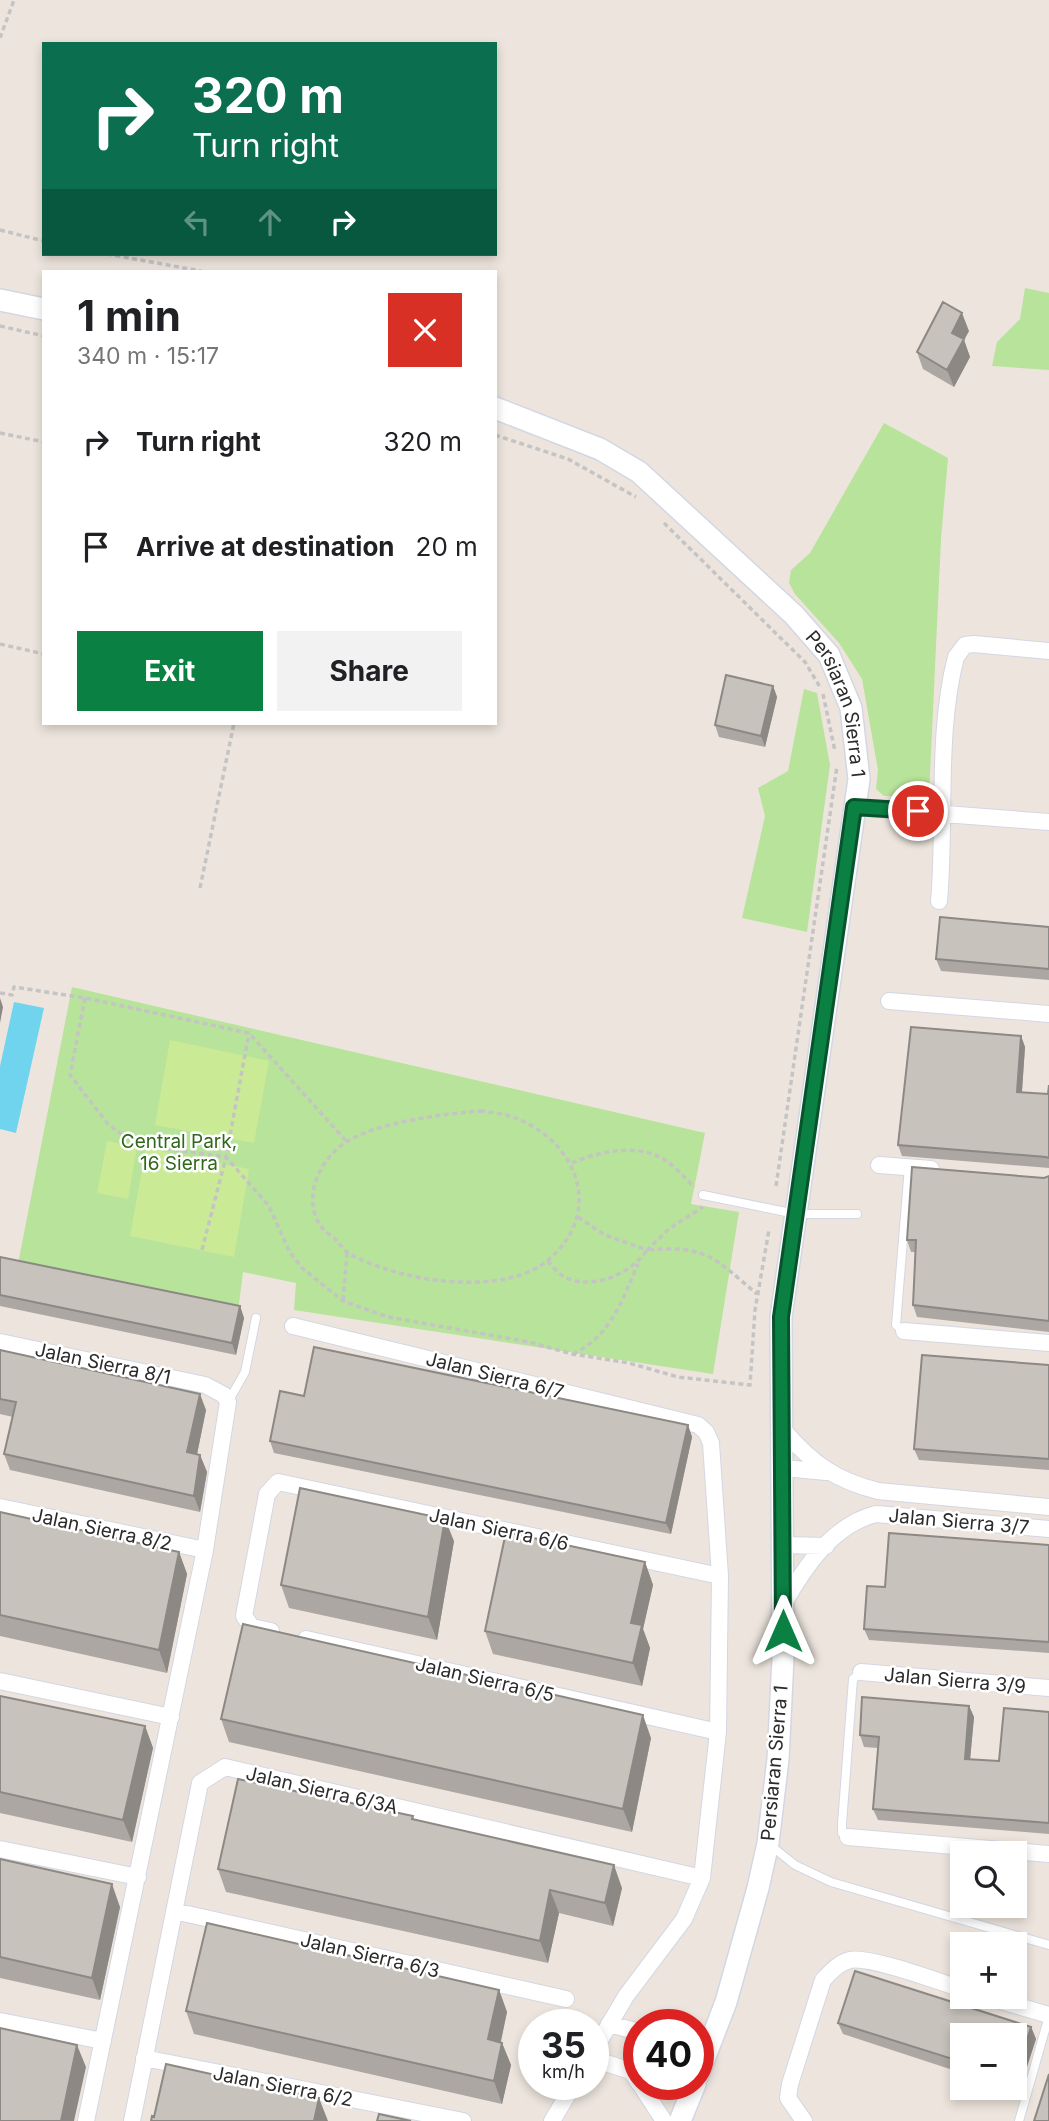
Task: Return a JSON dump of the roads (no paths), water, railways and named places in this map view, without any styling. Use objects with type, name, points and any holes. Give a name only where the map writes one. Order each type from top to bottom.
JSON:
[{"type":"street","points":[[0,300],[42,309]]},
{"type":"street","name":"Persiaran Sierra 1","points":[[497,409],[600,449],[639,472],[794,615],[829,655],[851,708],[859,779],[781,1317],[784,1545],[778,1759],[768,1843],[726,2002],[714,2032]]},
{"type":"street","points":[[939,901],[944,847],[940,813],[952,671],[959,651],[965,645],[974,644],[1049,650]]},
{"type":"street","points":[[854,807],[1049,822]]},
{"type":"street","points":[[889,1001],[1049,1014]]},
{"type":"street","points":[[879,1165],[947,1170]]},
{"type":"street","name":"Jalan Sierra 6/7","points":[[293,1325],[698,1425],[706,1432],[711,1443],[720,1576]]},
{"type":"street","points":[[904,1331],[1049,1343]]},
{"type":"street","name":"Jalan Sierra 8/1","points":[[0,1342],[205,1384],[224,1395],[228,1402]]},
{"type":"street","points":[[86,2121],[205,1550],[228,1402]]},
{"type":"street","name":"Jalan Sierra 3/7","points":[[784,1431],[826,1472],[878,1491],[1049,1507]]},
{"type":"street","points":[[784,1468],[826,1472]]},
{"type":"street","name":"Jalan Sierra 6/6","points":[[252,1627],[244,1616],[267,1494],[278,1482],[720,1576]]},
{"type":"street","points":[[876,1514],[878,1491]]},
{"type":"street","points":[[968,1522],[969,1500]]},
{"type":"street","name":"Jalan Sierra 8/2","points":[[0,1507],[205,1550]]},
{"type":"street","name":"Jalan Sierra 3/7","points":[[783,1605],[810,1560],[859,1518],[876,1514],[1049,1529]]},
{"type":"street","points":[[784,1545],[826,1546]]},
{"type":"street","points":[[623,2028],[609,2024],[626,1996],[684,1919],[702,1878],[718,1732],[720,1576]]},
{"type":"street","name":"Jalan Sierra 6/5","points":[[252,1627],[718,1732]]},
{"type":"street","name":"Jalan Sierra 3/9","points":[[861,1672],[1049,1688]]},
{"type":"street","points":[[0,1681],[171,1717]]},
{"type":"street","name":"Jalan Sierra 6/3A","points":[[132,2121],[200,1783],[225,1767],[702,1878]]},
{"type":"street","points":[[848,1838],[1049,1854]]},
{"type":"street","points":[[0,1849],[138,1877]]},
{"type":"street","name":"Jalan Sierra 6/3","points":[[174,1912],[566,1999]]},
{"type":"street","points":[[804,2121],[788,2098],[823,1980],[836,1967],[851,1960],[869,1961],[950,1985]]},
{"type":"street","points":[[1026,2009],[1049,2016]]},
{"type":"street","points":[[0,2021],[103,2041]]},
{"type":"street","name":"Jalan Sierra 6/2","points":[[144,2058],[464,2121]]},
{"type":"street","points":[[552,2121],[564,2100]]},
{"type":"street","points":[[650,2100],[664,2121]]},
{"type":"street","points":[[680,2121],[689,2100]]},
{"type":"lane","points":[[904,1331],[896,1325],[909,1167]]},
{"type":"lane","points":[[703,1195],[796,1214],[857,1214]]},
{"type":"lane","points":[[228,1402],[245,1372],[256,1318]]},
{"type":"lane","points":[[848,1838],[842,1833],[842,1824],[852,1679],[861,1672]]},
{"type":"lane","points":[[768,1843],[795,1865],[831,1882],[1049,1945]]},
{"type":"lane","points":[[1019,2121],[1049,2016]]},
{"type":"water","points":[[14,1002],[44,1008],[16,1133],[0,1129],[0,1066]]},
{"type":"park label","name":"Central Park, 16 Sierra","points":[[179,1152]]}]
